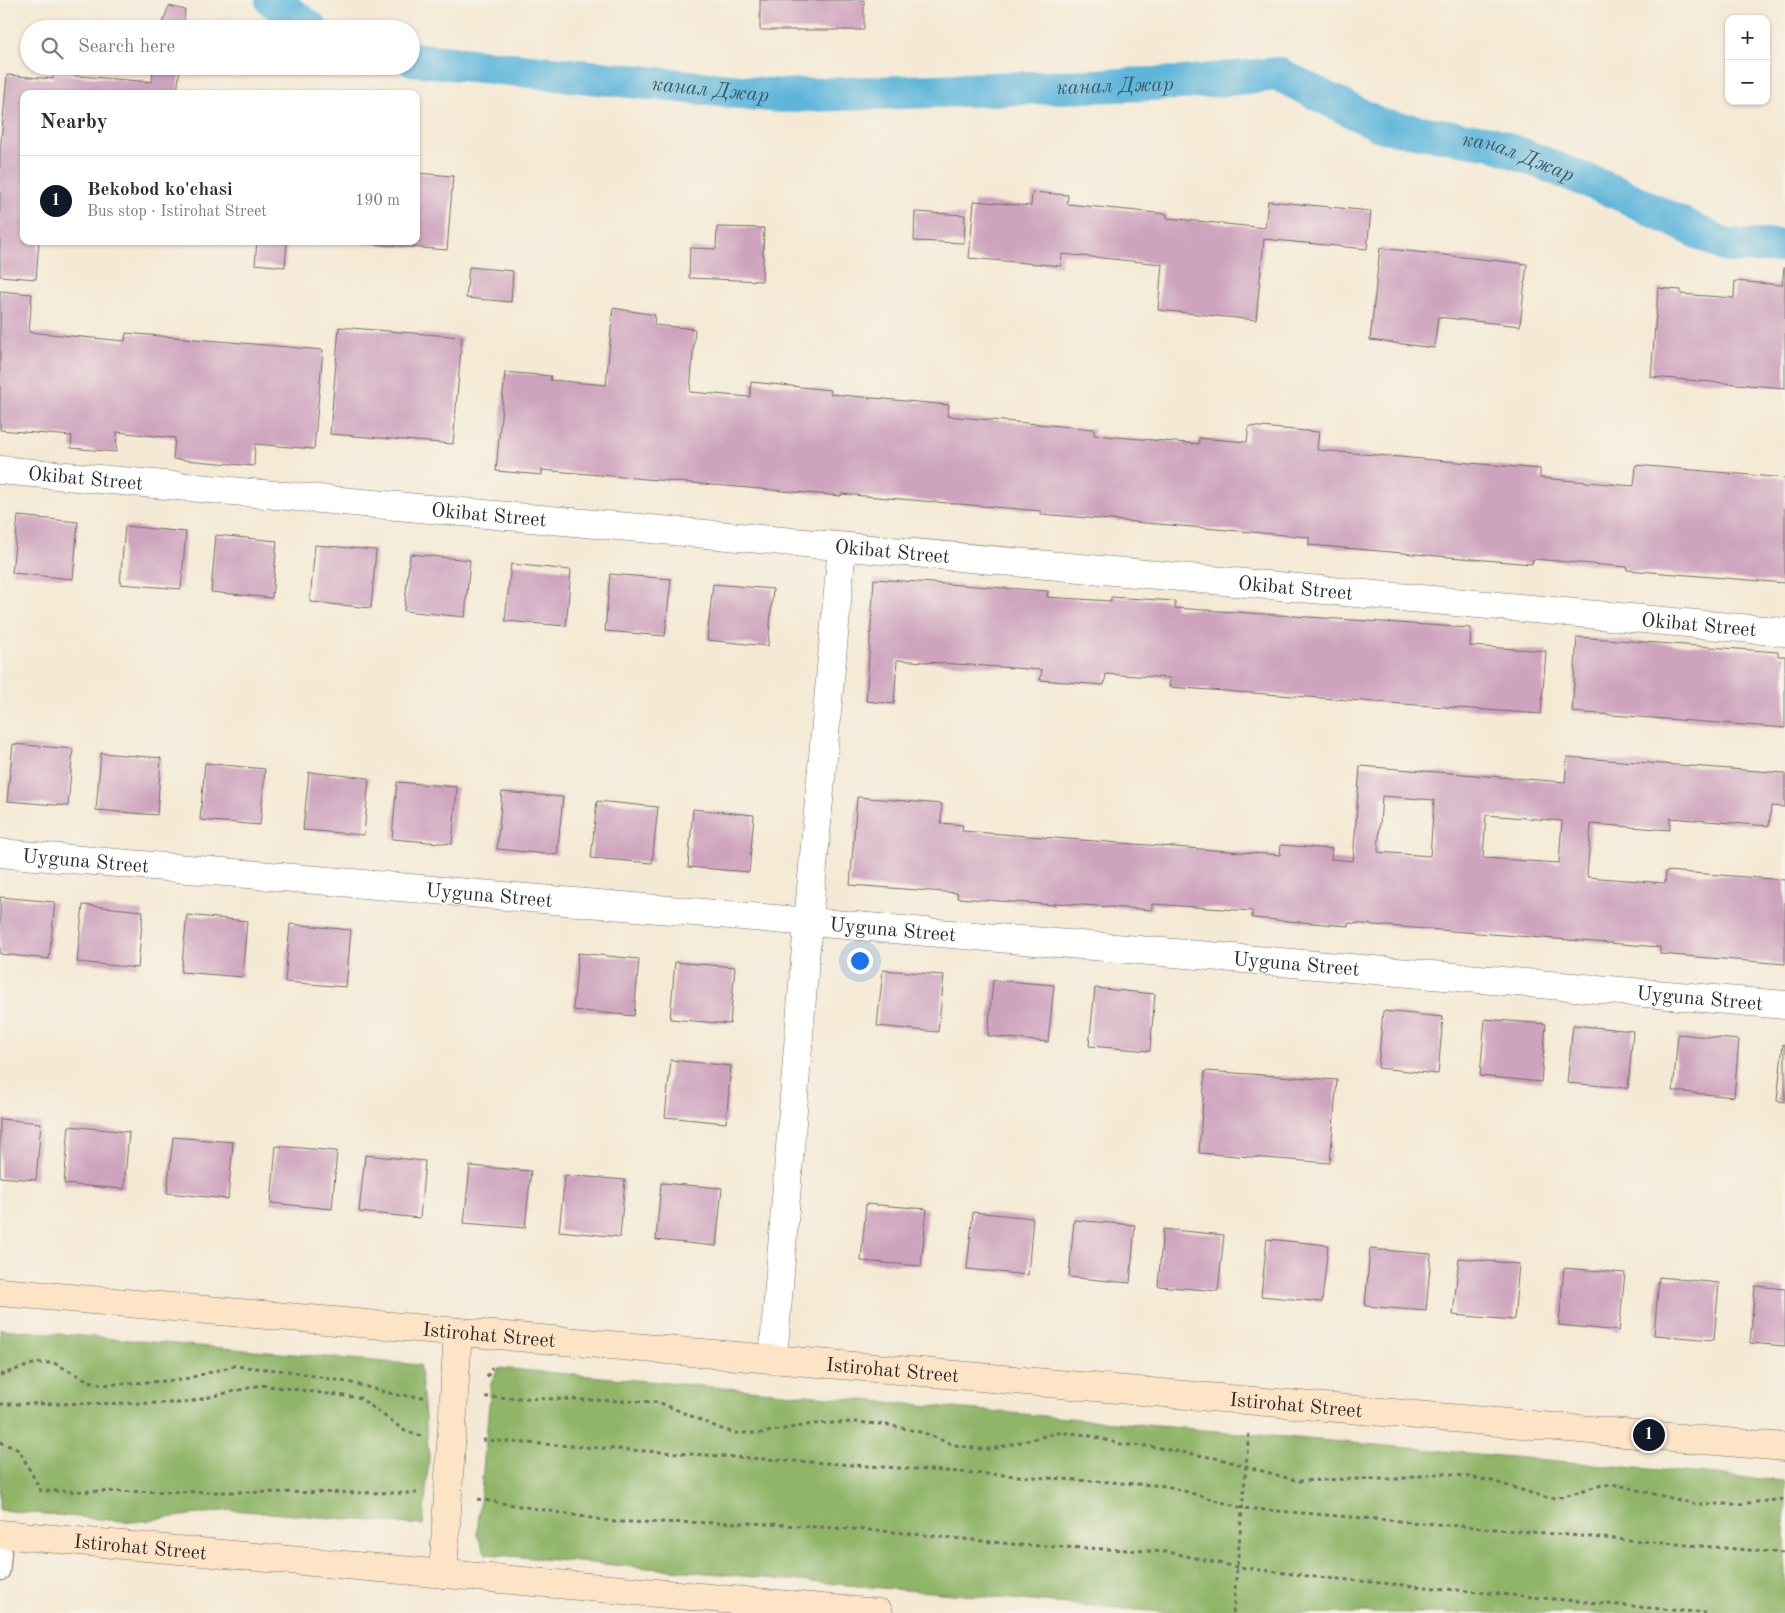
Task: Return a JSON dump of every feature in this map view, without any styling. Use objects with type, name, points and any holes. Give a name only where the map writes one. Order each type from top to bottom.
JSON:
[{"type":"main road","name":"Istirohat Street","points":[[0,1292],[1785,1447]]},
{"type":"main road","points":[[443,1574],[458,1332]]},
{"type":"main road","name":"Istirohat Street","points":[[1,1534],[879,1613]]},
{"type":"street","name":"Okibat Street","points":[[0,470],[1785,632]]},
{"type":"street","points":[[774,1360],[808,922],[842,547]]},
{"type":"street","name":"Uyguna Street","points":[[0,853],[1785,1006]]},
{"type":"lane","points":[[0,1570],[1,1534]]},
{"type":"path","points":[[0,1375],[36,1363],[54,1363],[87,1380],[103,1385],[181,1380],[234,1366],[288,1370],[352,1382],[397,1395],[658,1402],[724,1430],[736,1433],[761,1433],[813,1424],[856,1422],[889,1424],[924,1433],[954,1445],[981,1449],[998,1448],[1057,1433],[1069,1433],[1087,1435],[1124,1445],[1149,1446],[1220,1459],[1298,1481],[1348,1478],[1397,1479],[1445,1473],[1492,1481],[1548,1498],[1555,1498],[1607,1483],[1618,1484],[1695,1504],[1739,1504],[1785,1499]]},
{"type":"path","points":[[0,1404],[184,1403],[261,1385],[360,1398],[405,1431],[428,1438]]},
{"type":"path","points":[[1233,1613],[1249,1430]]},
{"type":"path","points":[[480,1440],[1167,1486],[1242,1508],[1785,1553]]},
{"type":"path","points":[[0,1442],[19,1450],[42,1490],[416,1493],[448,1495],[615,1522],[752,1523],[884,1531],[1022,1545],[1168,1552],[1237,1567],[1317,1577],[1705,1613]]},
{"type":"green space","points":[[0,1329],[420,1365],[429,1457],[423,1525],[231,1510],[133,1522],[0,1510]]},
{"type":"green space","points":[[498,1368],[1785,1481],[1785,1613],[1174,1613],[486,1554],[477,1535],[491,1383]]},
{"type":"building","points":[[760,0],[864,0],[864,30],[760,30]]},
{"type":"building","points":[[169,6],[185,10],[184,20],[164,20]]},
{"type":"building","points":[[7,75],[53,79],[53,75],[65,75],[152,82],[152,75],[179,75],[177,90],[20,90],[20,245],[39,245],[36,279],[0,276],[0,153]]},
{"type":"building","points":[[420,173],[453,176],[447,250],[386,245],[420,245]]},
{"type":"building","points":[[1032,192],[1068,195],[1067,204],[1167,214],[1167,218],[1265,228],[1268,201],[1371,211],[1367,249],[1264,239],[1256,320],[1158,310],[1162,264],[1062,254],[1061,266],[969,258],[974,201],[1031,206]]},
{"type":"building","points":[[915,212],[965,215],[964,243],[914,241]]},
{"type":"building","points":[[717,227],[764,228],[762,281],[689,278],[690,248],[716,249]]},
{"type":"building","points":[[257,245],[287,245],[285,267],[255,264]]},
{"type":"building","points":[[1380,248],[1527,264],[1520,326],[1438,317],[1434,348],[1370,340]]},
{"type":"building","points":[[469,267],[513,271],[511,302],[466,298]]},
{"type":"building","points":[[1784,268],[1785,388],[1651,377],[1658,288],[1681,290],[1681,294],[1734,298],[1735,281],[1782,285]]},
{"type":"building","points":[[0,291],[32,294],[29,332],[125,341],[126,333],[323,350],[314,449],[255,444],[254,466],[173,459],[175,438],[117,432],[116,452],[71,448],[72,436],[0,430]]},
{"type":"building","points":[[613,308],[655,315],[654,325],[695,329],[690,392],[750,397],[751,382],[831,390],[830,394],[949,405],[947,416],[1094,429],[1094,435],[1199,444],[1199,438],[1247,442],[1249,426],[1319,432],[1317,450],[1540,469],[1540,478],[1634,486],[1636,465],[1785,478],[1785,583],[1627,570],[1627,567],[1533,559],[1532,564],[1309,545],[1309,537],[1041,514],[1041,511],[542,470],[542,475],[496,471],[505,372],[551,376],[550,380],[606,385]]},
{"type":"building","points":[[339,327],[462,337],[453,444],[330,434]]},
{"type":"building","points":[[18,516],[78,522],[73,579],[12,573]]},
{"type":"building","points":[[125,526],[186,532],[181,589],[120,584]]},
{"type":"building","points":[[216,535],[277,541],[272,598],[211,592]]},
{"type":"building","points":[[315,545],[376,550],[371,608],[310,602]]},
{"type":"building","points":[[410,554],[470,560],[465,617],[404,611]]},
{"type":"building","points":[[511,564],[571,570],[566,626],[505,621]]},
{"type":"building","points":[[610,574],[671,579],[665,636],[605,631]]},
{"type":"building","points":[[874,579],[1048,591],[1047,597],[1111,601],[1111,597],[1175,601],[1175,608],[1471,628],[1470,646],[1546,651],[1541,714],[1169,687],[1170,678],[1106,674],[1104,685],[1040,680],[1042,670],[897,660],[894,704],[866,701]]},
{"type":"building","points":[[713,584],[773,589],[768,646],[707,640]]},
{"type":"building","points":[[1577,637],[1778,652],[1778,656],[1785,656],[1785,728],[1572,712]]},
{"type":"building","points":[[13,744],[73,749],[68,806],[7,801]]},
{"type":"building","points":[[101,753],[161,758],[157,815],[96,810]]},
{"type":"building","points":[[1567,757],[1785,773],[1785,807],[1771,806],[1769,826],[1670,818],[1670,830],[1591,824],[1587,877],[1665,883],[1666,871],[1785,880],[1785,964],[1660,954],[1660,947],[1348,923],[1348,926],[1252,918],[1252,911],[1152,904],[1152,910],[1055,903],[1055,905],[957,898],[958,893],[850,885],[857,797],[942,804],[941,823],[963,825],[962,831],[1280,855],[1281,845],[1332,849],[1331,859],[1353,861],[1360,766],[1565,782]],"holes":[[[1382,796],[1434,800],[1430,856],[1378,852]],[[1486,815],[1562,821],[1559,863],[1483,858]]]},
{"type":"building","points":[[205,763],[265,769],[260,825],[200,820]]},
{"type":"building","points":[[309,772],[369,778],[364,835],[303,830]]},
{"type":"building","points":[[397,782],[457,787],[452,844],[392,839]]},
{"type":"building","points":[[502,792],[563,797],[557,855],[497,849]]},
{"type":"building","points":[[597,801],[658,807],[652,863],[591,858]]},
{"type":"building","points":[[693,809],[754,815],[749,872],[688,867]]},
{"type":"building","points":[[0,897],[55,902],[49,959],[0,954]]},
{"type":"building","points":[[83,905],[143,911],[138,968],[77,962]]},
{"type":"building","points":[[187,915],[247,921],[242,977],[181,972]]},
{"type":"building","points":[[290,924],[351,930],[346,987],[285,982]]},
{"type":"building","points":[[578,953],[639,959],[634,1016],[573,1010]]},
{"type":"building","points":[[675,962],[735,967],[730,1024],[670,1019]]},
{"type":"building","points":[[883,970],[944,975],[938,1032],[877,1026]]},
{"type":"building","points":[[993,980],[1054,985],[1048,1042],[988,1036]]},
{"type":"building","points":[[1095,988],[1155,994],[1150,1051],[1089,1046]]},
{"type":"building","points":[[1383,1011],[1443,1017],[1438,1074],[1378,1068]]},
{"type":"building","points":[[1485,1019],[1546,1024],[1541,1082],[1480,1076]]},
{"type":"building","points":[[1573,1025],[1633,1031],[1628,1088],[1567,1083]]},
{"type":"building","points":[[1678,1034],[1739,1040],[1734,1097],[1673,1091]]},
{"type":"building","points":[[1783,1044],[1785,1045],[1785,1102],[1777,1101]]},
{"type":"building","points":[[671,1060],[731,1066],[726,1123],[665,1117]]},
{"type":"building","points":[[1205,1071],[1337,1080],[1330,1163],[1199,1153]]},
{"type":"building","points":[[0,1119],[41,1123],[36,1180],[0,1177]]},
{"type":"building","points":[[69,1126],[129,1132],[124,1189],[64,1184]]},
{"type":"building","points":[[173,1137],[233,1142],[228,1199],[167,1193]]},
{"type":"building","points":[[276,1146],[337,1151],[332,1209],[271,1203]]},
{"type":"building","points":[[365,1155],[425,1161],[420,1218],[359,1212]]},
{"type":"building","points":[[470,1166],[531,1171],[525,1228],[464,1223]]},
{"type":"building","points":[[565,1175],[625,1180],[620,1237],[559,1231]]},
{"type":"building","points":[[661,1183],[722,1188],[716,1246],[656,1240]]},
{"type":"building","points":[[866,1204],[927,1209],[921,1266],[861,1261]]},
{"type":"building","points":[[973,1212],[1033,1218],[1028,1275],[967,1269]]},
{"type":"building","points":[[1074,1220],[1135,1225],[1130,1283],[1069,1277]]},
{"type":"building","points":[[1163,1229],[1224,1235],[1218,1291],[1158,1286]]},
{"type":"building","points":[[1267,1239],[1328,1245],[1322,1302],[1261,1296]]},
{"type":"building","points":[[1370,1249],[1431,1254],[1426,1311],[1365,1306]]},
{"type":"building","points":[[1459,1258],[1519,1264],[1514,1320],[1453,1315]]},
{"type":"building","points":[[1564,1268],[1625,1273],[1619,1331],[1559,1325]]},
{"type":"building","points":[[1659,1277],[1719,1283],[1714,1340],[1654,1335]]},
{"type":"building","points":[[1755,1286],[1785,1289],[1785,1346],[1750,1343]]},
{"type":"waterway","name":"канал Джар","points":[[272,0],[300,20]]},
{"type":"waterway","name":"канал Джар","points":[[420,60],[780,96],[1182,83],[1278,74],[1382,126],[1492,143],[1620,194],[1727,246],[1785,246]]},
{"type":"place","name":"Bekobod ko'chasi","points":[[1649,1435]]}]
